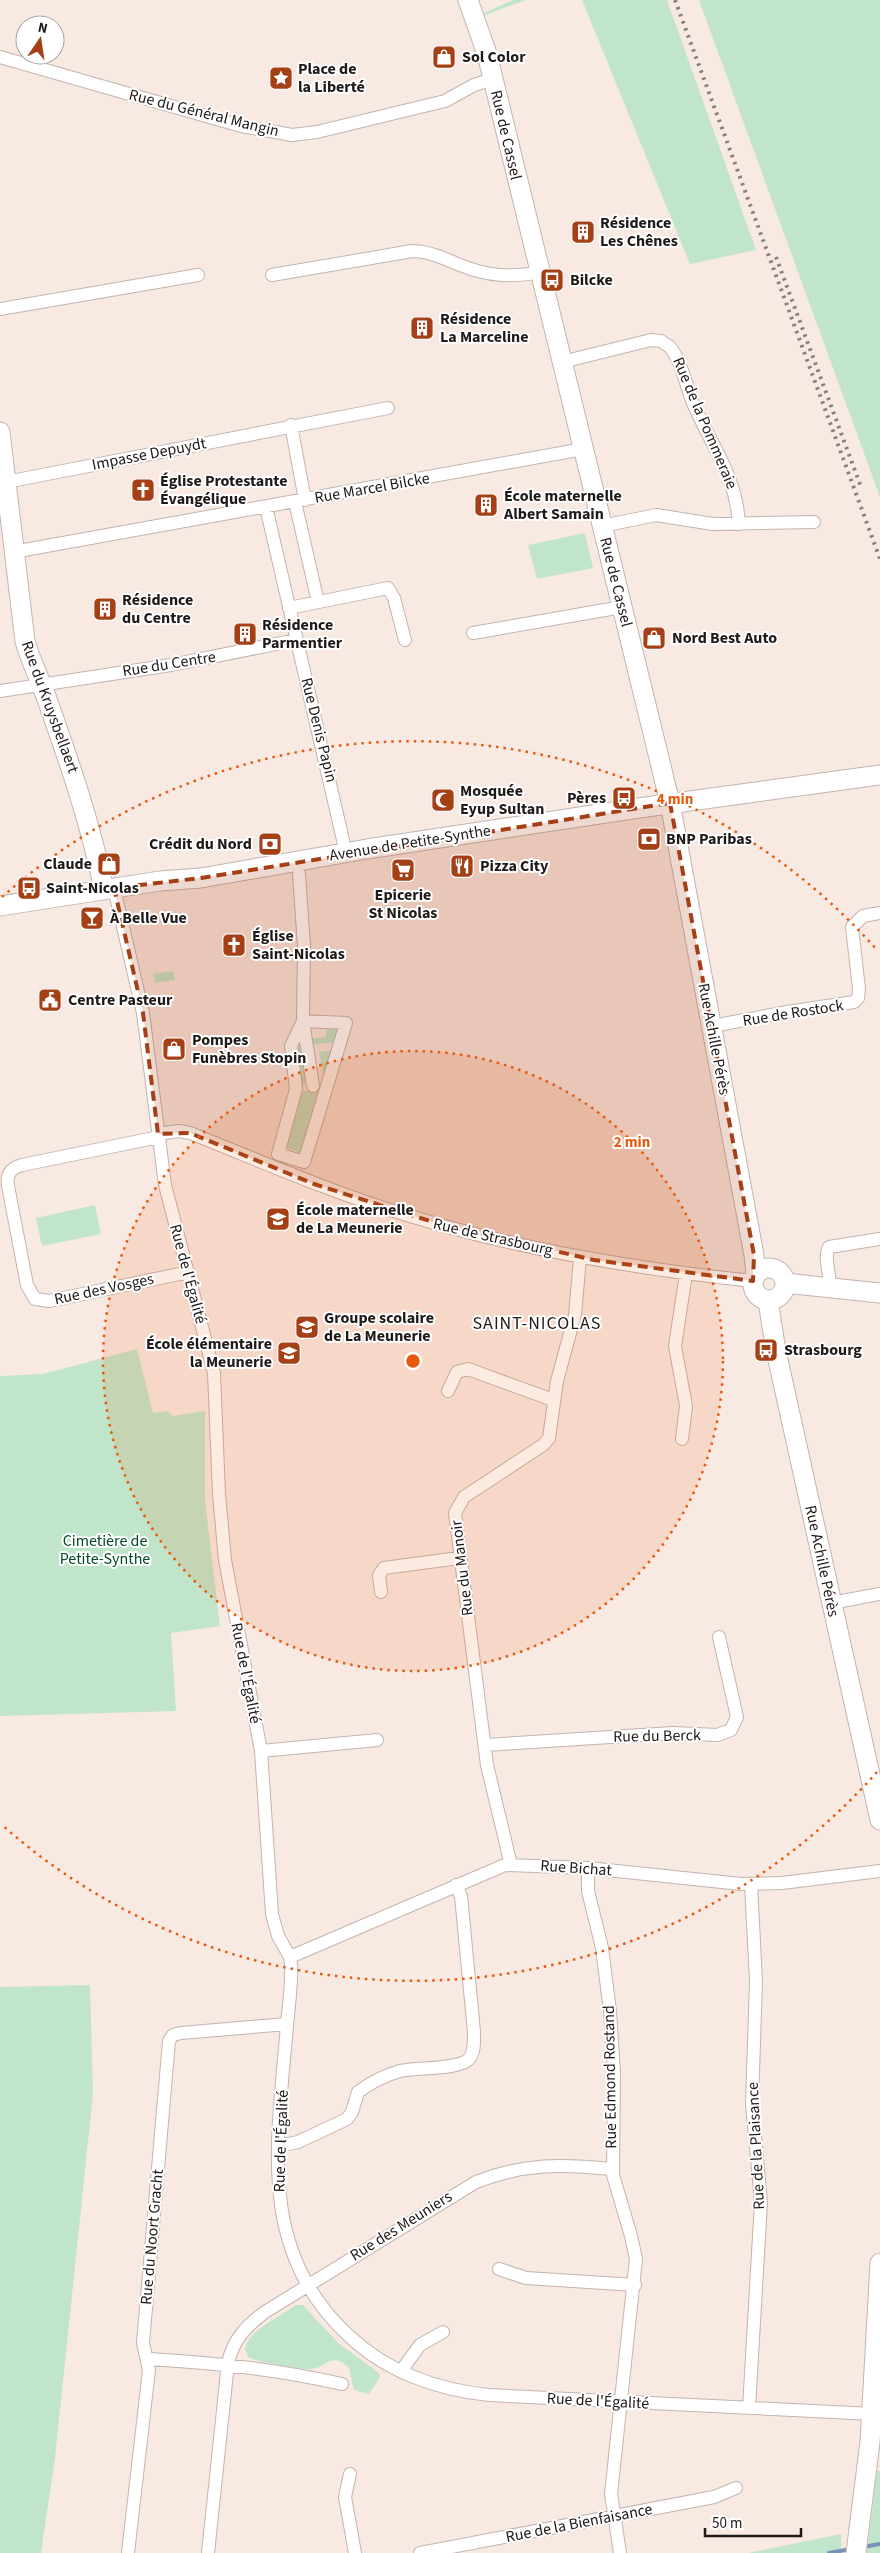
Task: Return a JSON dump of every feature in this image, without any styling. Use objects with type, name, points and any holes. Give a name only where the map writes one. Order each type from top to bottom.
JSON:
[{"type":"street","name":"Rue de Cassel","points":[[468,0],[480,31],[493,79],[670,804]]},
{"type":"street","name":"Rue du Général Mangin","points":[[0,57],[152,101],[273,133],[308,134],[449,100],[474,85],[493,79]]},
{"type":"street","points":[[272,275],[412,251],[427,252],[491,275],[514,276],[540,272]]},
{"type":"street","points":[[0,309],[198,275]]},
{"type":"street","name":"Rue de la Pommeraie","points":[[562,362],[651,340],[662,341],[670,347],[696,409],[732,483],[737,499],[739,524]]},
{"type":"street","name":"Impasse Depuydt","points":[[6,482],[292,425],[388,408]]},
{"type":"street","points":[[292,425],[300,501],[318,602]]},
{"type":"street","name":"Rue du Kruysbellaert","points":[[0,432],[22,623],[31,663],[40,683],[86,812],[109,889]]},
{"type":"street","name":"Rue Marcel Bilcke","points":[[14,552],[583,449]]},
{"type":"street","name":"Rue Denis Papin","points":[[266,507],[335,798],[346,853]]},
{"type":"street","points":[[602,526],[656,515],[713,524],[814,522]]},
{"type":"street","points":[[289,608],[388,588],[394,598],[405,640]]},
{"type":"street","points":[[473,633],[622,607]]},
{"type":"street","name":"Rue du Centre","points":[[0,691],[40,683],[171,665],[296,640]]},
{"type":"street","name":"Avenue de Petite-Synthe","points":[[0,906],[160,881],[201,878],[346,853],[670,804],[880,775]]},
{"type":"street","name":"Rue Achille Pérès","points":[[670,804],[754,1255],[754,1278]]},
{"type":"street","points":[[300,874],[304,939],[304,1021],[313,1086]]},
{"type":"street","name":"Rue de l'Égalité","points":[[109,889],[143,1013],[158,1135],[169,1201],[189,1272],[215,1380],[219,1494],[225,1560],[261,1751],[272,1914],[278,1936],[290,1957],[292,1971],[278,2146],[277,2182],[283,2224],[295,2264],[307,2286],[326,2313],[352,2339],[400,2371],[428,2382],[468,2392],[750,2408],[875,2407]]},
{"type":"street","name":"Rue de Rostock","points":[[712,1026],[786,1012],[849,1005],[856,1001],[859,989],[852,928],[856,921],[864,916],[880,913]]},
{"type":"street","points":[[304,1021],[346,1024],[304,1162],[278,1154],[296,1088],[291,1046],[304,1021]]},
{"type":"street","points":[[296,1088],[328,1083]]},
{"type":"street","name":"Rue de Strasbourg","points":[[158,1135],[176,1131],[187,1132],[314,1184],[415,1218],[580,1258],[686,1274],[754,1278]]},
{"type":"street","name":"Rue des Vosges","points":[[158,1135],[22,1165],[11,1170],[8,1175],[8,1186],[28,1285],[35,1299],[49,1301],[189,1272]]},
{"type":"street","points":[[284,1171],[290,1158]]},
{"type":"street","points":[[830,1288],[827,1252],[831,1246],[880,1238]]},
{"type":"street","name":"Rue du Manoir","points":[[511,1865],[490,1783],[454,1518],[458,1504],[472,1491],[546,1442],[552,1428],[553,1400],[574,1320],[580,1258]]},
{"type":"street","points":[[765,1268],[773,1268],[781,1273],[785,1284],[779,1297],[768,1300],[755,1294],[754,1278],[765,1268]]},
{"type":"street","points":[[682,1438],[686,1406],[675,1346],[686,1274]]},
{"type":"street","points":[[785,1284],[880,1293]]},
{"type":"street","name":"Rue Achille Pérès","points":[[768,1300],[776,1351],[880,1820]]},
{"type":"street","points":[[448,1391],[455,1375],[464,1369],[553,1400]]},
{"type":"street","points":[[381,1592],[379,1575],[384,1568],[460,1558]]},
{"type":"street","points":[[831,1603],[880,1594]]},
{"type":"street","name":"Rue du Berck","points":[[484,1745],[673,1733],[717,1735],[728,1732],[735,1726],[737,1717],[719,1636]]},
{"type":"street","points":[[261,1751],[377,1740]]},
{"type":"street","name":"Rue Bichat","points":[[290,1957],[492,1869],[511,1865],[588,1868],[751,1884],[782,1883],[880,1871]]},
{"type":"street","name":"Rue Edmond Rostand","points":[[588,1868],[588,1892],[602,1948],[610,2011],[614,2072],[612,2169],[634,2248],[635,2285],[610,2494],[620,2553]]},
{"type":"street","name":"Rue de la Plaisance","points":[[750,2408],[761,2202],[752,2104],[756,1981],[751,1884]]},
{"type":"street","points":[[278,2146],[298,2142],[347,2119],[352,2112],[358,2092],[386,2077],[403,2070],[464,2063],[471,2056],[474,2046],[473,2017],[461,1896],[456,1885]]},
{"type":"street","name":"Rue du Noort Gracht","points":[[128,2553],[149,2370],[143,2343],[169,2041],[173,2035],[181,2033],[287,2024]]},
{"type":"street","name":"Rue des Meuniers","points":[[208,2553],[228,2363],[234,2344],[246,2327],[265,2312],[460,2190],[487,2177],[518,2168],[541,2165],[612,2169]]},
{"type":"street","points":[[856,2553],[875,2407],[880,2262]]},
{"type":"street","points":[[498,2269],[526,2278],[635,2285]]},
{"type":"street","points":[[400,2371],[420,2345],[443,2332]]},
{"type":"street","points":[[148,2359],[228,2363],[288,2372],[342,2384]]},
{"type":"street","points":[[350,2474],[345,2497],[355,2553]]},
{"type":"street","name":"Rue de la Bienfaisance","points":[[420,2553],[714,2497],[736,2488]]},
{"type":"highlighted area","points":[[670,803],[754,1255],[753,1281],[594,1260],[436,1223],[314,1184],[190,1133],[158,1134],[143,1013],[114,888],[201,878]]},
{"type":"green space","points":[[513,0],[526,0],[485,15],[484,13]]},
{"type":"green space","points":[[582,0],[667,0],[756,250],[690,264]]},
{"type":"green space","points":[[699,0],[880,0],[880,497]]},
{"type":"green space","points":[[585,533],[593,568],[537,579],[528,545]]},
{"type":"green space","points":[[173,971],[175,980],[155,983],[153,974]]},
{"type":"green space","points":[[339,1028],[334,1042],[311,1045],[310,1039],[326,1037],[326,1030]]},
{"type":"green space","points":[[305,1046],[309,1084],[300,1085],[295,1047]]},
{"type":"green space","points":[[332,1050],[324,1079],[319,1052]]},
{"type":"green space","points":[[321,1089],[302,1153],[284,1147],[300,1092]]},
{"type":"green space","points":[[95,1205],[101,1234],[42,1246],[36,1218]]},
{"type":"green space","name":"Cimetière de Petite-Synthe","points":[[137,1349],[153,1413],[168,1411],[173,1416],[205,1411],[205,1501],[220,1626],[171,1633],[176,1711],[0,1716],[0,1376],[43,1374]]},
{"type":"green space","points":[[90,1985],[93,2094],[55,2458],[41,2553],[0,2553],[0,1987]]},
{"type":"green space","points":[[296,2305],[303,2305],[338,2343],[379,2373],[380,2377],[369,2394],[354,2390],[349,2368],[338,2361],[333,2360],[310,2369],[279,2365],[248,2357],[245,2349],[247,2342],[252,2336],[266,2324]]},
{"type":"green space","points":[[877,2471],[880,2471],[880,2553],[867,2553]]},
{"type":"green space","points":[[841,2534],[841,2553],[748,2553]]},
{"type":"waterway","points":[[863,2547],[880,2544]]},
{"type":"waterway","points":[[829,2553],[851,2549]]},
{"type":"railway","points":[[675,0],[880,559]]},
{"type":"railway","points":[[776,257],[861,487]]},
{"type":"place","name":"Sol Color","points":[[444,57]]},
{"type":"place","name":"Place de la Liberté","points":[[281,78]]},
{"type":"place","name":"Résidence Les Chênes","points":[[583,232]]},
{"type":"place","name":"Bilcke","points":[[552,280]]},
{"type":"place","name":"Résidence La Marceline","points":[[422,328]]},
{"type":"place","name":"Église Protestante Évangélique","points":[[143,490]]},
{"type":"place","name":"École maternelle Albert Samain","points":[[486,505]]},
{"type":"place","name":"Résidence du Centre","points":[[105,609]]},
{"type":"place","name":"Résidence Parmentier","points":[[245,634]]},
{"type":"place","name":"Nord Best Auto","points":[[654,638]]},
{"type":"place","name":"Pères","points":[[624,798]]},
{"type":"place","name":"Mosquée Eyup Sultan","points":[[443,800]]},
{"type":"place","name":"BNP Paribas","points":[[649,839]]},
{"type":"place","name":"Crédit du Nord","points":[[270,844]]},
{"type":"place","name":"Claude","points":[[109,864]]},
{"type":"place","name":"Pizza City","points":[[462,866]]},
{"type":"place","name":"Epicerie St Nicolas","points":[[403,870]]},
{"type":"place","name":"Saint-Nicolas","points":[[29,888]]},
{"type":"place","name":"À Belle Vue","points":[[92,918]]},
{"type":"place","name":"Église Saint-Nicolas","points":[[234,945]]},
{"type":"place","name":"Centre Pasteur","points":[[50,1000]]},
{"type":"place","name":"Pompes Funèbres Stopin","points":[[174,1049]]},
{"type":"place","name":"École maternelle de La Meunerie","points":[[278,1219]]},
{"type":"place","name":"Groupe scolaire de La Meunerie","points":[[307,1327]]},
{"type":"place","name":"Strasbourg","points":[[766,1350]]},
{"type":"place","name":"École élémentaire la Meunerie","points":[[289,1353]]},
{"type":"district","name":"SAINT-NICOLAS","points":[[537,1323]]}]
